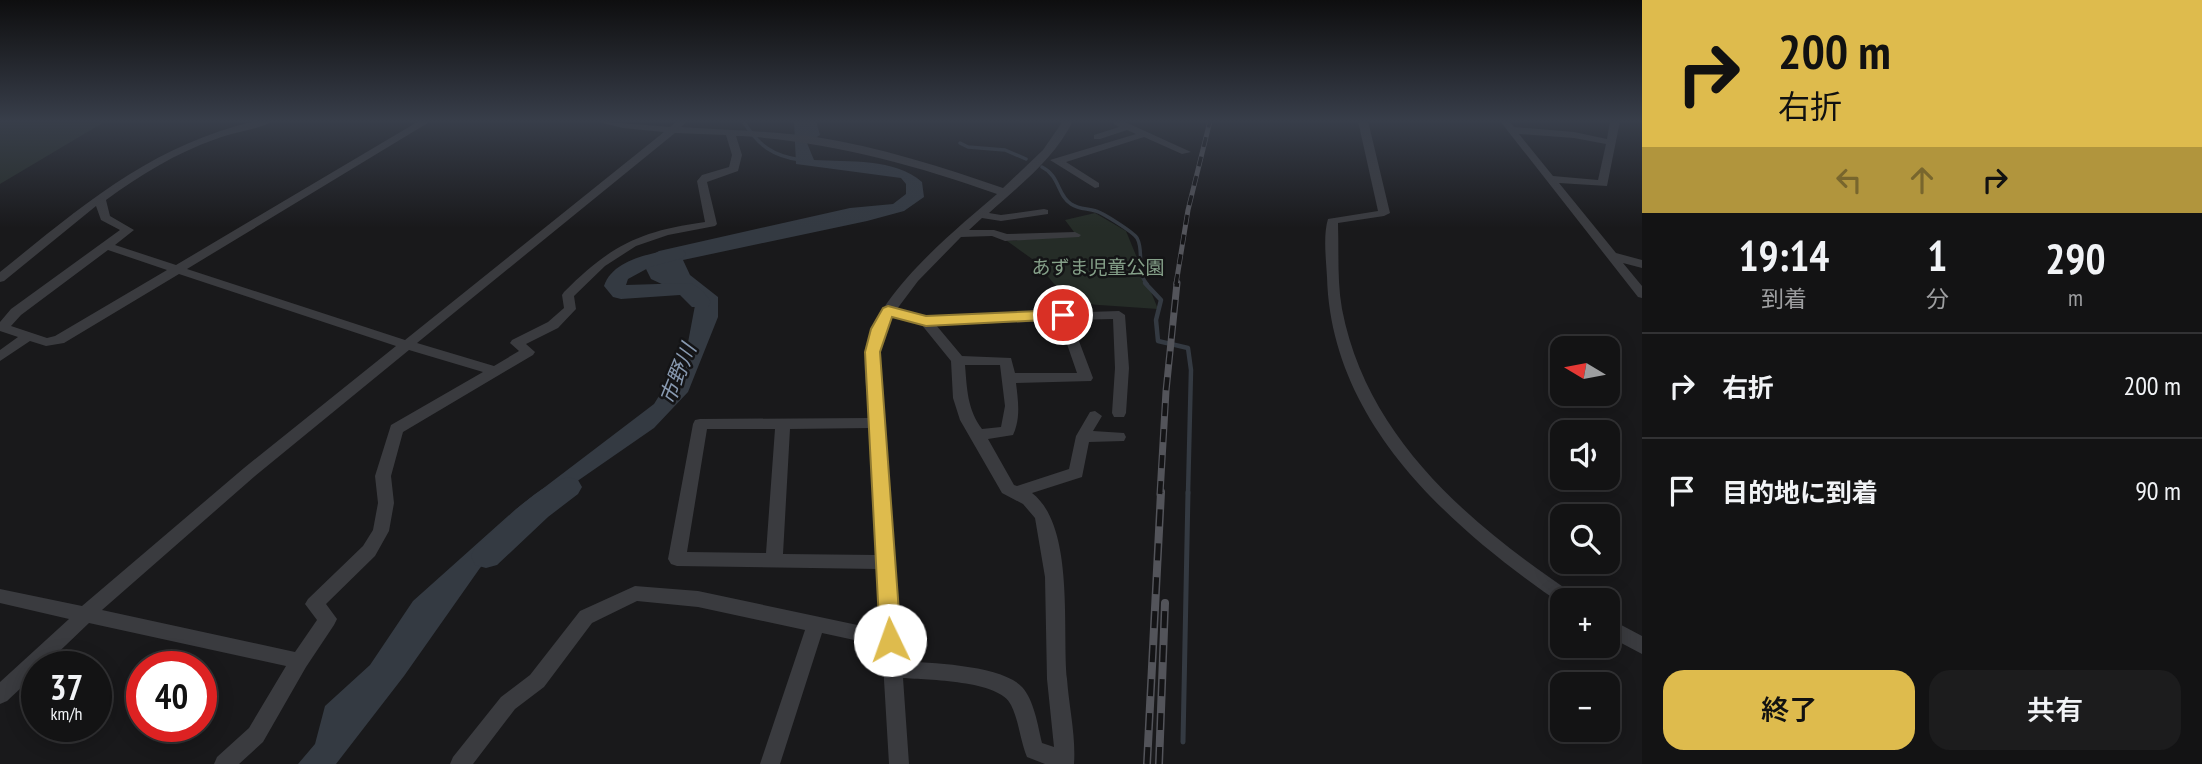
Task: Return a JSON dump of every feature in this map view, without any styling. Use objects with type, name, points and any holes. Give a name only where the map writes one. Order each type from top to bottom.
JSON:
[{"type":"street","points":[[0,278],[138,170],[163,157]]},
{"type":"street","points":[[100,199],[105,218],[128,230],[16,312],[2,327],[46,342],[59,340],[366,157]]},
{"type":"street","points":[[0,695],[83,614],[176,534],[639,157]]},
{"type":"street","points":[[224,764],[256,735],[299,661],[328,619],[314,604],[369,551],[381,531],[386,503],[383,476],[396,429],[528,352],[517,342],[553,325],[570,309],[568,295],[620,248],[641,238],[671,230],[712,225],[702,181],[706,177],[734,169],[737,157]]},
{"type":"street","points":[[892,157],[927,165],[1006,193]]},
{"type":"street","points":[[899,764],[872,352],[878,329],[888,311],[920,271],[1006,193],[1057,157]]},
{"type":"street","points":[[1371,157],[1384,214],[1332,221],[1336,310],[1352,372],[1381,425],[1412,471],[1450,509],[1550,588]]},
{"type":"street","points":[[1533,157],[1642,294]]},
{"type":"street","points":[[1552,179],[1603,184],[1607,157]]},
{"type":"street","points":[[1052,158],[1095,186]]},
{"type":"street","points":[[982,215],[1001,218],[1044,212]]},
{"type":"street","points":[[961,233],[994,233],[1005,239],[1074,235]]},
{"type":"street","points":[[106,246],[495,372]]},
{"type":"street","points":[[1612,256],[1642,264]]},
{"type":"street","points":[[888,311],[926,321],[1119,315],[1122,368],[1119,413]]},
{"type":"street","points":[[1009,377],[1086,378],[1063,315]]},
{"type":"street","points":[[926,321],[958,360],[960,398],[967,420],[1007,489],[1020,491],[1076,473],[1083,436],[1095,416]]},
{"type":"street","points":[[0,357],[29,336]]},
{"type":"street","points":[[958,360],[1006,360],[1012,405],[1008,430],[978,435]]},
{"type":"street","points":[[878,423],[700,424],[677,559],[886,562]]},
{"type":"street","points":[[774,560],[783,424]]},
{"type":"street","points":[[1083,436],[1119,437]]},
{"type":"street","points":[[892,669],[966,675],[1002,684],[1016,693],[1034,750],[1064,763],[1066,744],[1057,678],[1051,563],[1042,515],[1020,491]]},
{"type":"street","points":[[460,764],[508,703],[537,681],[586,617],[635,593],[698,599],[890,640]]},
{"type":"street","points":[[0,596],[299,661]]},
{"type":"street","points":[[770,764],[816,625]]},
{"type":"street","points":[[1620,633],[1642,646]]},
{"type":"green space","points":[[0,157],[46,157],[0,184]]},
{"type":"green space","name":"あずま児童公園","points":[[1095,213],[1126,231],[1158,309],[1070,303],[1035,261],[1007,241],[1077,236],[1065,220]]},
{"type":"water","points":[[796,157],[813,157],[814,160],[885,165],[911,174],[922,182],[924,197],[904,211],[867,221],[683,260],[690,275],[718,297],[718,317],[688,392],[654,428],[524,518],[480,568],[404,676],[336,764],[298,764],[315,744],[325,706],[370,665],[413,601],[516,509],[654,404],[686,353],[696,300],[651,279],[642,261],[659,251],[850,208],[893,204],[906,194],[906,184],[901,178],[796,164]]},
{"type":"waterway","points":[[785,157],[801,160]]},
{"type":"waterway","points":[[1021,157],[1026,159]]},
{"type":"waterway","points":[[1042,167],[1052,175],[1063,196],[1071,204],[1100,212],[1137,238],[1143,279],[1147,284]]},
{"type":"waterway","name":"市野川","points":[[676,254],[643,263],[618,276],[615,286],[621,292],[683,288],[692,292],[700,302]]},
{"type":"waterway","points":[[1145,283],[1161,300],[1156,320],[1158,341],[1188,348],[1191,370],[1188,494]]},
{"type":"waterway","name":"市野川","points":[[486,556],[538,509],[568,487]]},
{"type":"waterway","points":[[1183,742],[1188,492]]},
{"type":"railway","points":[[1176,284],[1188,210],[1201,157]]},
{"type":"railway","points":[[1160,494],[1166,391],[1177,283]]},
{"type":"railway","points":[[1147,764],[1161,492]]},
{"type":"railway","points":[[1159,764],[1165,603]]},
{"type":"route","points":[[890,640],[872,352],[878,329],[888,311],[926,321],[1063,315]]}]
